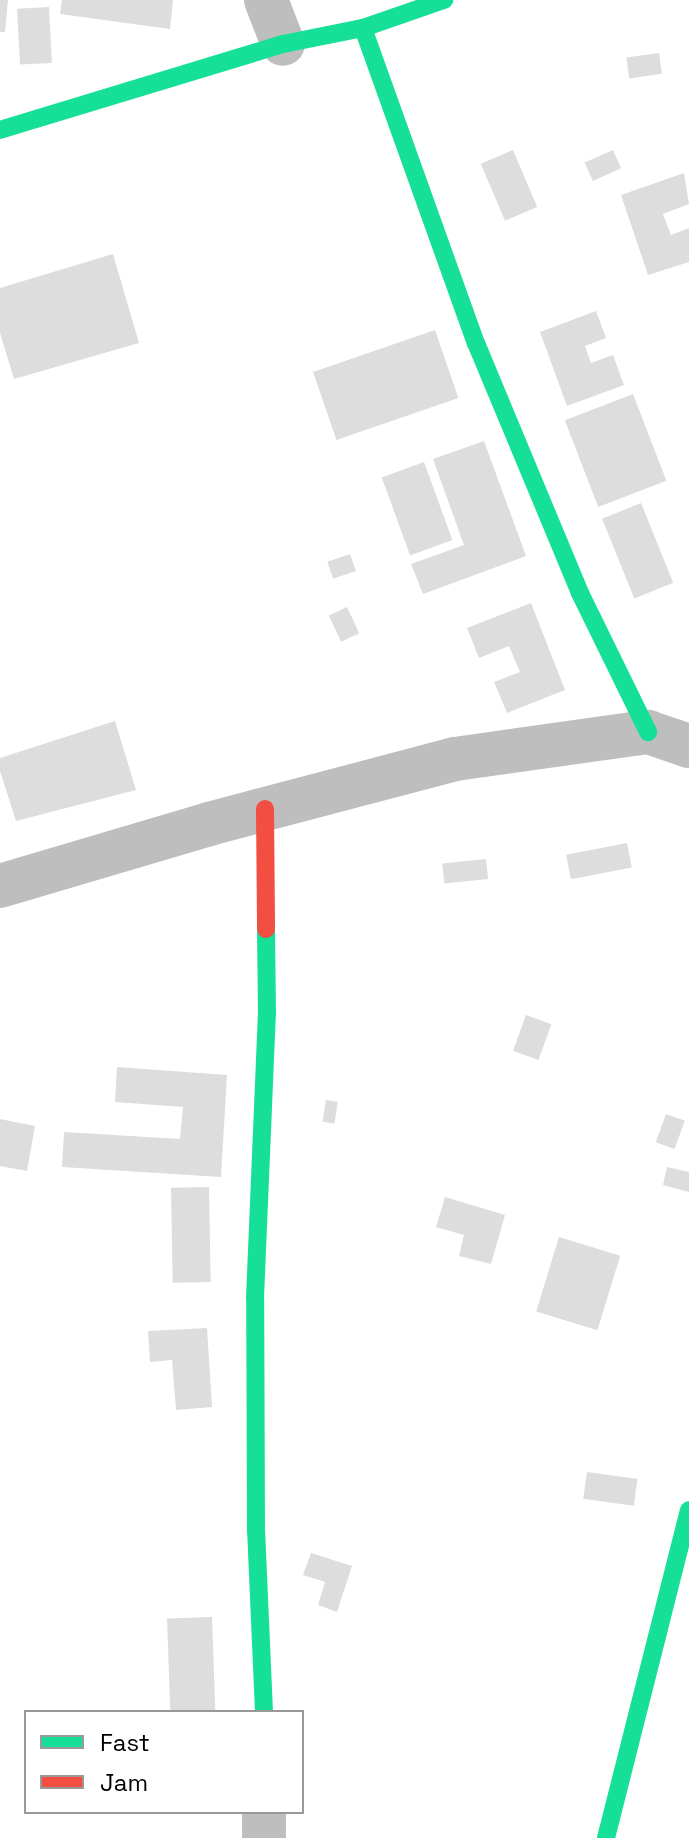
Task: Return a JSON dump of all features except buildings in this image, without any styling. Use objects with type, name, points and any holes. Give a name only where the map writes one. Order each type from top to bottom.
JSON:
[{"type":"street","points":[[266,0],[283,44]]},
{"type":"street","points":[[0,130],[283,44],[363,28],[444,0]]},
{"type":"street","points":[[363,28],[476,343],[580,593],[648,732]]},
{"type":"street","points":[[0,886],[265,809],[455,759],[648,732],[689,746]]},
{"type":"street","points":[[264,1710],[256,1531],[255,1298],[267,1013],[265,809]]},
{"type":"street","points":[[606,1838],[689,1510]]},
{"type":"street","points":[[264,1814],[264,1838]]},
{"type":"traffic: fast","points":[[0,130],[283,44],[363,28],[444,0]]},
{"type":"traffic: fast","points":[[363,28],[476,343],[580,593],[648,732]]},
{"type":"traffic: fast","points":[[264,1710],[256,1531],[255,1298],[267,1013],[266,929]]},
{"type":"traffic: fast","points":[[606,1838],[689,1510]]},
{"type":"traffic: jam","points":[[265,809],[266,929]]}]
